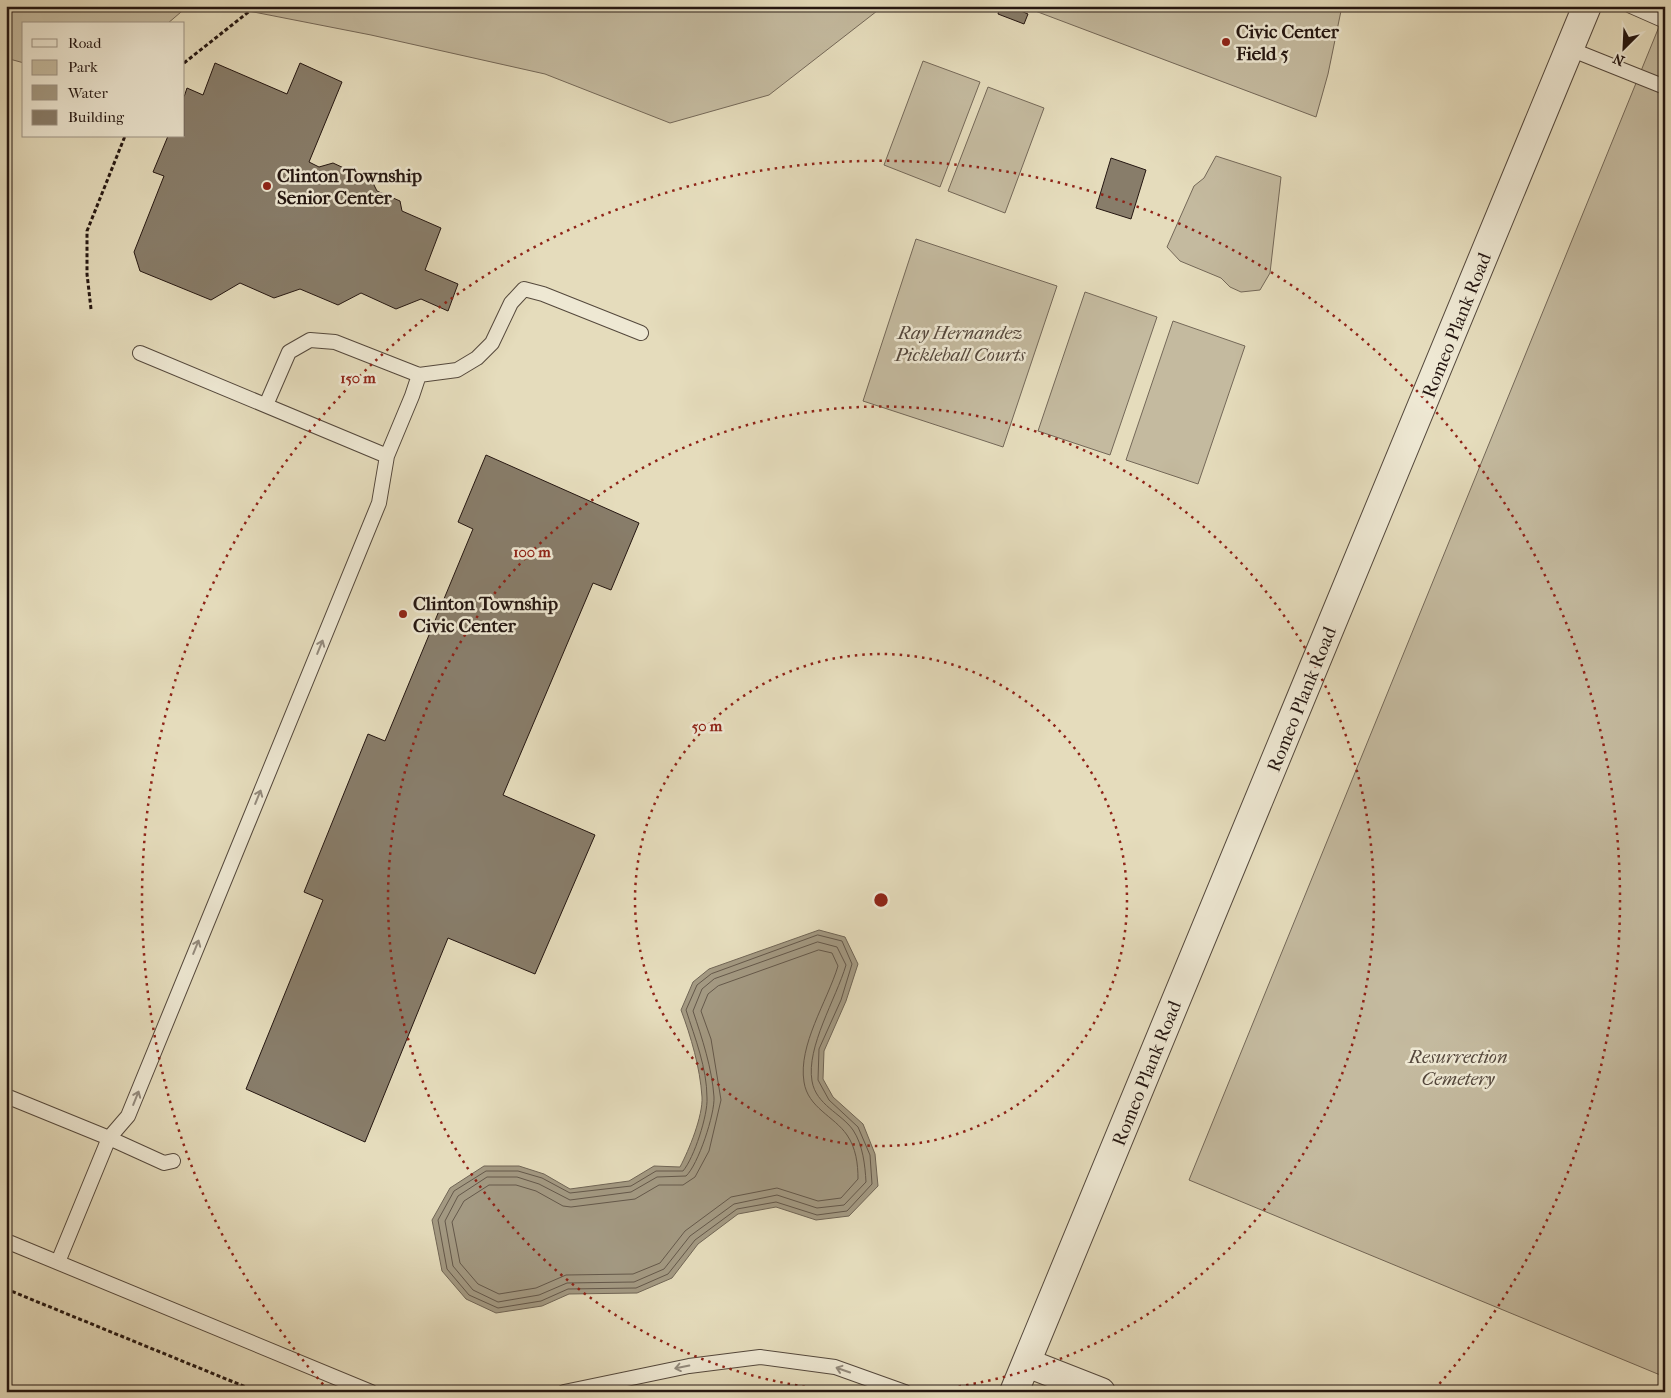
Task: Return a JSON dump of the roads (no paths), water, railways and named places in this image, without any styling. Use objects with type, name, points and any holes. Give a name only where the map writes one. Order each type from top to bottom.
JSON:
[{"type":"street","name":"Romeo Plank Road","points":[[1014,1392],[1587,6]]},
{"type":"street","points":[[1026,1362],[1101,1392]]},
{"type":"lane","points":[[1631,6],[1665,21]]},
{"type":"lane","points":[[1570,49],[1665,87]]},
{"type":"lane","points":[[266,406],[289,352],[310,340],[335,342],[419,375],[456,370],[477,358],[492,343],[511,303],[524,289],[543,294],[642,333]]},
{"type":"lane","points":[[140,353],[386,456]]},
{"type":"lane","points":[[58,1262],[109,1138],[128,1116],[375,512],[386,456],[419,375]]},
{"type":"lane","points":[[6,1096],[109,1138],[164,1163],[173,1160]]},
{"type":"lane","points":[[6,1241],[371,1392]]},
{"type":"lane","points":[[564,1392],[689,1366],[760,1356],[835,1367],[905,1392]]},
{"type":"water","points":[[819,930],[845,937],[858,964],[846,1001],[824,1051],[823,1079],[833,1097],[863,1124],[875,1154],[878,1186],[849,1216],[816,1220],[776,1207],[738,1214],[698,1244],[672,1278],[637,1293],[569,1294],[542,1306],[496,1313],[466,1299],[442,1271],[432,1220],[450,1188],[484,1166],[519,1166],[544,1174],[570,1189],[629,1181],[654,1166],[680,1167],[695,1133],[702,1105],[697,1063],[692,1041],[681,1010],[693,982],[709,969]]},
{"type":"place","name":"Civic Center Field 5","points":[[1226,42]]},
{"type":"place","name":"Clinton Township Senior Center","points":[[267,186]]},
{"type":"place","name":"Clinton Township Civic Center","points":[[403,614]]},
{"type":"park label","name":"Ray Hernandez Pickleball Courts","points":[[960,343]]},
{"type":"park label","name":"Resurrection Cemetery","points":[[1458,1067]]}]
